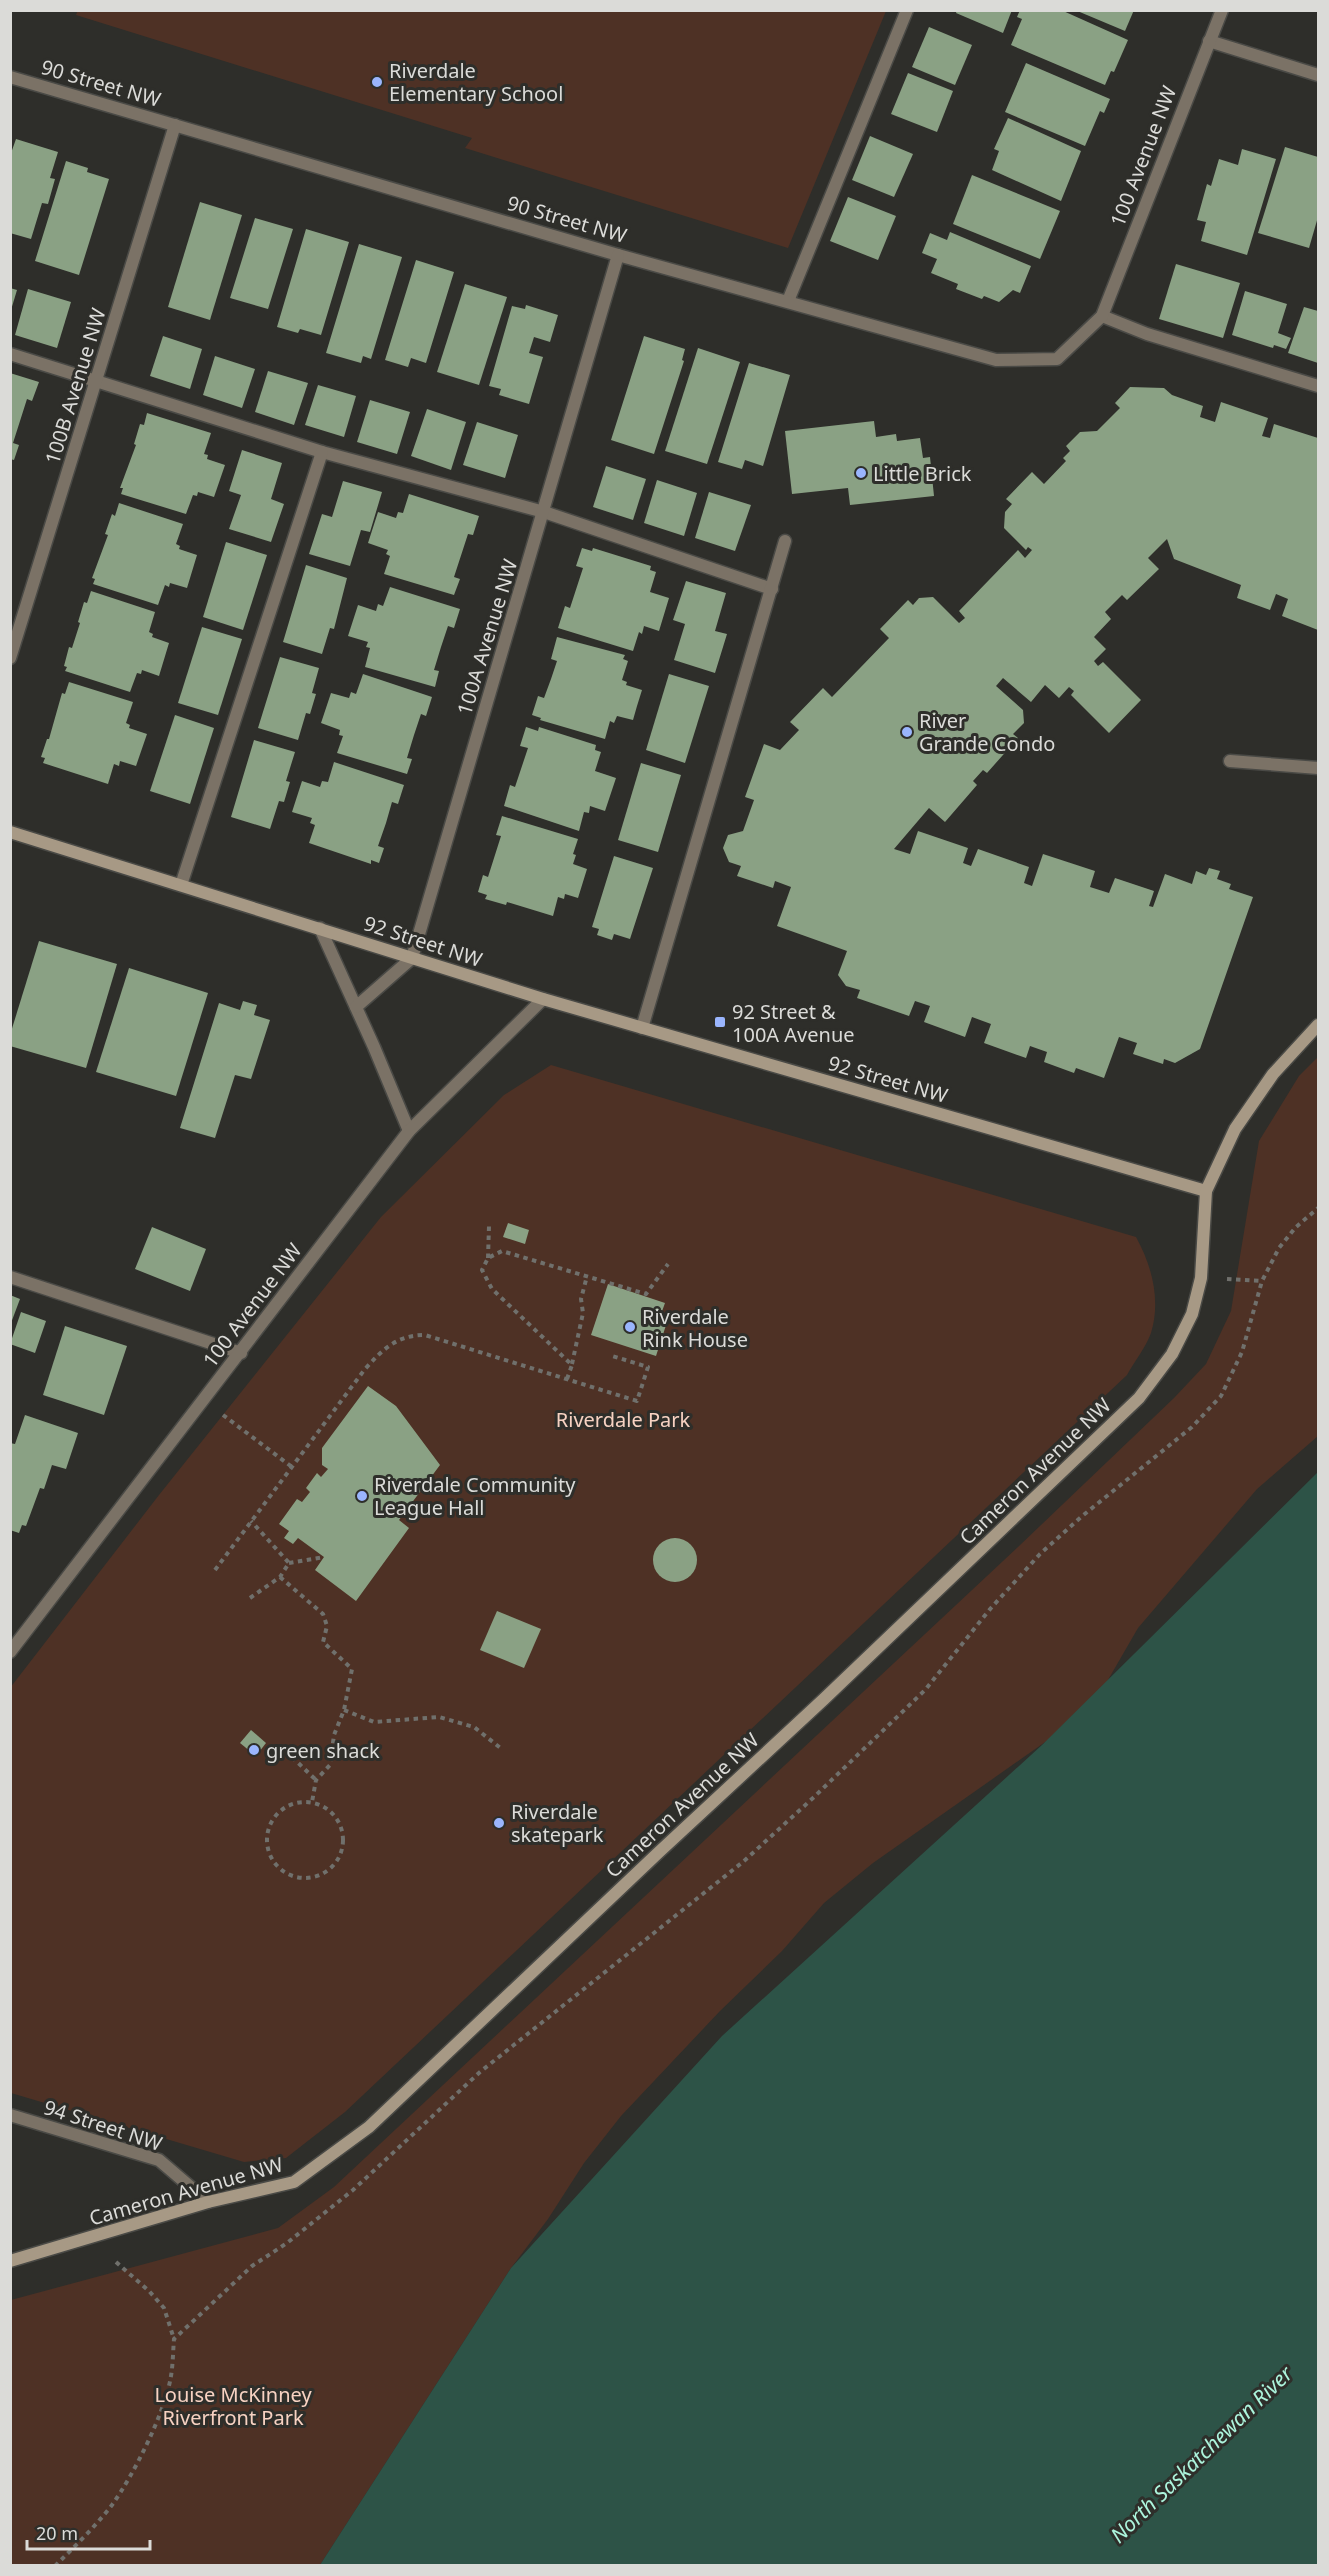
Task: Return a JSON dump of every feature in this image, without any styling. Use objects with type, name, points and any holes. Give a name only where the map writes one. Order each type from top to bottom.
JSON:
[{"type":"street","points":[[788,301],[907,10]]},
{"type":"street","name":"100 Avenue NW","points":[[1102,316],[1222,10]]},
{"type":"street","points":[[1209,41],[1318,75]]},
{"type":"street","name":"90 Street NW","points":[[10,76],[618,255],[996,360],[1057,359],[1102,316]]},
{"type":"street","name":"100B Avenue NW","points":[[10,658],[175,124]]},
{"type":"street","name":"100A Avenue NW","points":[[412,958],[618,255]]},
{"type":"street","points":[[1102,316],[1147,334],[1318,386]]},
{"type":"street","points":[[10,354],[322,452],[544,512],[772,589]]},
{"type":"street","points":[[181,885],[322,452]]},
{"type":"street","points":[[642,1028],[785,541]]},
{"type":"street","points":[[1230,761],[1318,768]]},
{"type":"street","name":"92 Street NW","points":[[10,832],[543,999],[1206,1191]]},
{"type":"street","points":[[320,928],[409,1131]]},
{"type":"street","points":[[356,1007],[412,958]]},
{"type":"street","name":"100 Avenue NW","points":[[10,1652],[409,1131],[543,999]]},
{"type":"street","points":[[1206,1191],[1235,1129],[1273,1074],[1318,1026]]},
{"type":"street","name":"Cameron Avenue NW","points":[[10,2260],[208,2202],[294,2182],[377,2120],[659,1852],[824,1700],[1139,1398],[1172,1354],[1192,1314],[1201,1278],[1206,1191]]},
{"type":"street","points":[[10,1277],[241,1353]]},
{"type":"street","name":"94 Street NW","points":[[10,2115],[159,2160],[208,2202]]},
{"type":"path","points":[[174,2339],[252,2266],[287,2243],[353,2190],[480,2072],[744,1861],[925,1690],[991,1608],[1040,1554],[1080,1517],[1192,1426],[1221,1396],[1242,1352],[1262,1281],[1280,1248],[1296,1227],[1318,1208]]},
{"type":"path","points":[[489,1226],[488,1258],[482,1270],[492,1289],[572,1365]]},
{"type":"path","points":[[488,1258],[502,1251],[646,1294],[668,1264]]},
{"type":"path","points":[[567,1379],[584,1313],[581,1299],[587,1276]]},
{"type":"path","points":[[1201,1278],[1262,1281]]},
{"type":"path","points":[[214,1570],[373,1360],[395,1341],[408,1335],[425,1335],[637,1401],[648,1367],[609,1355]]},
{"type":"path","points":[[231,1421],[292,1467]]},
{"type":"path","points":[[251,1521],[289,1563]]},
{"type":"path","points":[[250,1598],[280,1577],[289,1563],[324,1557]]},
{"type":"path","points":[[280,1577],[323,1614],[327,1626],[323,1642],[352,1669],[344,1710],[334,1735],[330,1765],[316,1780],[312,1803]]},
{"type":"path","points":[[344,1710],[374,1722],[439,1717],[474,1727],[503,1750]]},
{"type":"path","points":[[292,1757],[316,1780]]},
{"type":"path","points":[[301,1802],[312,1803],[325,1807],[335,1816],[341,1827],[343,1840],[340,1853],[334,1864],[324,1873],[314,1877],[293,1876],[283,1871],[270,1854],[268,1831],[280,1811],[301,1802]]},
{"type":"path","points":[[55,2565],[112,2505],[158,2421],[171,2377],[174,2339],[164,2308],[149,2291],[116,2262]]},
{"type":"green space","points":[[78,10],[886,11],[788,248],[465,148],[472,138],[76,15]]},
{"type":"green space","name":"Louise McKinney Riverfront Park","points":[[1318,1057],[1318,1436],[1257,1489],[1138,1628],[1101,1692],[1048,1740],[873,1863],[824,1903],[782,1951],[720,2011],[621,2116],[584,2163],[548,2219],[511,2268],[320,2565],[11,2566],[11,2300],[278,2228],[334,2187],[1018,1547],[1174,1398],[1206,1364],[1231,1311],[1259,1141],[1299,1076]]},
{"type":"green space","name":"Riverdale Park","points":[[551,1065],[1136,1237],[1150,1271],[1155,1296],[1154,1321],[1149,1338],[1127,1375],[345,2112],[286,2158],[244,2162],[11,2093],[10,1688],[159,1495],[381,1217],[504,1095]]},
{"type":"water","name":"North Saskatchewan River","points":[[1318,1472],[1318,2565],[320,2565],[511,2268],[722,2036],[1042,1745]]},
{"type":"building","points":[[957,10],[1012,10],[1003,33],[956,13]]},
{"type":"building","points":[[1020,10],[1061,10],[1128,40],[1114,72],[1111,71],[1105,85],[1011,45],[1022,19],[1017,17]]},
{"type":"building","points":[[1075,10],[1134,10],[1125,31]]},
{"type":"building","points":[[929,27],[972,45],[955,85],[912,67]]},
{"type":"building","points":[[1026,63],[1110,99],[1104,113],[1100,111],[1085,146],[1005,112]]},
{"type":"building","points":[[908,73],[953,91],[937,132],[891,114]]},
{"type":"building","points":[[1008,118],[1081,151],[1061,201],[992,170],[999,151],[994,149]]},
{"type":"building","points":[[870,136],[913,154],[894,197],[852,180]]},
{"type":"building","points":[[16,139],[58,152],[50,178],[55,179],[48,204],[42,203],[31,239],[10,233],[10,156]]},
{"type":"building","points":[[1285,147],[1318,157],[1318,217],[1309,248],[1258,233]]},
{"type":"building","points":[[1242,149],[1276,159],[1247,255],[1201,241],[1206,222],[1197,220],[1207,184],[1211,186],[1219,159],[1238,165]]},
{"type":"building","points":[[66,161],[88,168],[87,172],[109,179],[79,275],[35,261]]},
{"type":"building","points":[[972,175],[1060,211],[1040,259],[953,224]]},
{"type":"building","points":[[848,197],[896,216],[878,260],[830,241]]},
{"type":"building","points":[[200,202],[242,215],[210,320],[168,307]]},
{"type":"building","points":[[255,218],[293,229],[268,309],[230,298]]},
{"type":"building","points":[[306,229],[349,242],[321,335],[300,329],[298,333],[277,327]]},
{"type":"building","points":[[950,232],[1031,266],[1020,293],[1013,290],[999,302],[984,296],[982,299],[956,289],[958,284],[931,273],[937,259],[922,253],[930,233],[947,240]]},
{"type":"building","points":[[359,244],[402,257],[371,359],[363,356],[361,363],[326,353]]},
{"type":"building","points":[[416,260],[454,272],[426,363],[411,358],[408,367],[385,360]]},
{"type":"building","points":[[1176,264],[1240,283],[1223,338],[1159,319]]},
{"type":"building","points":[[465,284],[507,297],[479,385],[437,372]]},
{"type":"building","points":[[10,288],[17,290],[11,310],[10,310]]},
{"type":"building","points":[[28,289],[71,302],[57,348],[15,335]]},
{"type":"building","points":[[1245,291],[1287,304],[1278,333],[1291,338],[1286,349],[1274,345],[1273,348],[1232,335]]},
{"type":"building","points":[[526,305],[558,315],[550,342],[534,337],[529,353],[543,357],[529,404],[499,395],[501,389],[489,386],[512,306],[525,309]]},
{"type":"building","points":[[1304,307],[1318,311],[1318,363],[1288,353]]},
{"type":"building","points":[[163,336],[202,349],[190,389],[150,376]]},
{"type":"building","points":[[644,336],[685,349],[682,360],[684,361],[654,454],[611,440]]},
{"type":"building","points":[[698,348],[740,362],[707,464],[665,451]]},
{"type":"building","points":[[215,356],[255,369],[242,408],[203,395]]},
{"type":"building","points":[[749,363],[790,375],[763,466],[745,460],[742,469],[718,462]]},
{"type":"building","points":[[268,371],[308,383],[294,425],[255,412]]},
{"type":"building","points":[[10,373],[39,382],[32,401],[27,399],[13,443],[19,445],[14,460],[10,459]]},
{"type":"building","points":[[318,385],[356,396],[344,437],[305,425]]},
{"type":"building","name":"River Grande Condo","points":[[1130,387],[1164,388],[1172,395],[1203,406],[1200,417],[1215,422],[1221,402],[1268,418],[1262,436],[1270,438],[1274,424],[1318,438],[1318,630],[1282,616],[1288,599],[1276,594],[1270,610],[1237,598],[1241,585],[1174,559],[1167,539],[1148,558],[1159,569],[1127,600],[1122,595],[1105,612],[1111,619],[1094,637],[1106,649],[1094,661],[1098,666],[1103,662],[1141,700],[1109,733],[1071,695],[1074,691],[1069,687],[1059,698],[1045,685],[1031,702],[1003,678],[996,686],[1023,710],[1024,723],[1013,734],[1018,738],[987,773],[983,770],[973,781],[977,785],[945,822],[929,808],[894,849],[910,854],[918,831],[968,848],[963,863],[971,866],[978,849],[1029,867],[1024,883],[1032,886],[1043,854],[1095,871],[1090,887],[1109,893],[1115,878],[1154,891],[1149,906],[1153,907],[1165,874],[1192,884],[1196,871],[1206,875],[1209,868],[1220,871],[1217,879],[1231,884],[1229,889],[1253,897],[1200,1049],[1175,1063],[1164,1059],[1163,1064],[1133,1054],[1137,1043],[1119,1037],[1104,1078],[1076,1068],[1074,1073],[1044,1062],[1047,1052],[1030,1046],[1026,1058],[984,1043],[991,1024],[972,1017],[965,1037],[924,1022],[930,1006],[915,1001],[909,1016],[857,998],[860,990],[846,986],[838,975],[847,951],[777,926],[791,887],[775,881],[773,888],[737,876],[741,866],[729,862],[723,848],[728,835],[743,831],[754,800],[745,797],[764,744],[780,750],[799,730],[790,722],[823,688],[832,697],[889,638],[880,629],[908,600],[913,605],[919,598],[933,597],[959,623],[965,618],[959,611],[1018,550],[1025,558],[1032,550],[1028,547],[1026,550],[1004,528],[1005,512],[1012,504],[1006,499],[1032,472],[1044,484],[1066,461],[1063,458],[1070,451],[1066,446],[1080,432],[1097,431],[1120,408],[1115,403]]},
{"type":"building","points":[[370,400],[410,412],[397,454],[357,442]]},
{"type":"building","points":[[427,409],[466,422],[451,470],[411,456]]},
{"type":"building","points":[[147,413],[211,433],[204,454],[208,455],[207,459],[225,465],[214,497],[198,492],[197,496],[193,495],[186,514],[121,494],[123,488],[120,488],[136,445],[134,444],[140,424],[144,425]]},
{"type":"building","name":"Little Brick","points":[[874,421],[876,437],[896,434],[897,441],[920,438],[923,458],[930,457],[934,496],[850,505],[848,488],[792,494],[785,431]]},
{"type":"building","points":[[477,422],[518,435],[505,478],[463,465]]},
{"type":"building","points":[[242,450],[282,463],[271,499],[284,504],[271,542],[229,529],[241,495],[229,491]]},
{"type":"building","points":[[606,466],[646,479],[633,520],[593,507]]},
{"type":"building","points":[[657,480],[697,493],[684,536],[644,523]]},
{"type":"building","points":[[343,481],[382,492],[370,532],[361,530],[350,566],[309,554],[322,514],[332,517]]},
{"type":"building","points":[[709,492],[751,505],[735,551],[695,538]]},
{"type":"building","points":[[409,494],[479,516],[473,535],[468,534],[454,577],[460,579],[454,595],[384,574],[390,556],[386,554],[388,550],[368,543],[378,512],[396,518],[398,512],[403,513]]},
{"type":"building","points":[[119,503],[183,524],[176,544],[180,546],[179,549],[197,555],[187,588],[170,583],[169,587],[165,585],[158,605],[93,584],[95,579],[92,578],[108,535],[105,534],[112,514],[115,516]]},
{"type":"building","points":[[226,542],[267,555],[243,630],[203,617]]},
{"type":"building","points":[[582,548],[592,551],[593,548],[651,566],[650,570],[656,572],[650,592],[669,598],[659,631],[644,626],[642,634],[639,632],[633,651],[558,628],[565,606],[570,608],[583,568],[576,566]]},
{"type":"building","points":[[306,565],[347,578],[334,629],[330,628],[322,654],[283,642]]},
{"type":"building","points":[[686,581],[726,593],[715,631],[727,634],[715,673],[674,660],[685,624],[673,620]]},
{"type":"building","points":[[390,587],[460,609],[454,628],[448,626],[441,647],[434,670],[439,671],[435,687],[365,667],[370,648],[366,647],[368,642],[348,636],[358,605],[376,611],[378,604],[383,606]]},
{"type":"building","points":[[91,591],[155,612],[149,632],[153,634],[152,637],[169,643],[159,676],[142,670],[141,674],[137,673],[130,692],[65,671],[67,667],[64,666],[69,647],[72,648],[84,602],[87,603]]},
{"type":"building","points":[[202,627],[242,639],[218,715],[178,703]]},
{"type":"building","points":[[557,637],[625,655],[623,659],[628,661],[622,680],[627,682],[626,685],[642,690],[633,720],[617,716],[614,723],[610,721],[605,739],[540,720],[541,718],[532,715],[538,696],[544,698],[557,661],[551,659]]},
{"type":"building","points":[[280,657],[319,668],[312,693],[316,694],[310,714],[306,713],[298,740],[258,728]]},
{"type":"building","points":[[363,674],[432,697],[426,716],[421,714],[414,735],[407,758],[412,759],[407,774],[337,753],[343,736],[339,735],[340,730],[321,723],[331,693],[349,698],[351,692],[356,694]]},
{"type":"building","points":[[669,674],[709,686],[685,763],[646,750]]},
{"type":"building","points":[[69,682],[133,702],[126,723],[130,725],[129,728],[147,734],[136,766],[120,761],[119,766],[114,764],[108,784],[43,763],[45,758],[41,757],[47,739],[49,739],[62,693],[65,694]]},
{"type":"building","points":[[175,715],[214,728],[190,804],[150,791]]},
{"type":"building","points":[[526,727],[538,731],[539,727],[596,745],[595,750],[601,752],[595,771],[616,778],[605,811],[590,806],[589,813],[584,812],[579,831],[504,806],[510,785],[515,787],[528,748],[520,746]]},
{"type":"building","points":[[254,740],[295,752],[286,781],[290,782],[284,802],[279,801],[270,829],[231,817]]},
{"type":"building","points":[[334,762],[404,785],[398,804],[392,802],[378,846],[384,848],[379,863],[371,860],[371,864],[309,843],[315,825],[310,823],[312,818],[292,812],[302,781],[320,787],[322,781],[328,782]]},
{"type":"building","points":[[641,763],[681,775],[658,852],[618,840]]},
{"type":"building","points":[[502,816],[578,839],[573,854],[576,855],[573,864],[587,869],[578,898],[565,894],[564,899],[558,897],[553,916],[507,902],[506,905],[485,899],[487,895],[478,892],[483,875],[488,877],[501,836],[496,835]]},
{"type":"building","points":[[614,856],[653,868],[630,939],[614,934],[612,940],[597,935],[599,929],[592,927]]},
{"type":"building","points":[[39,941],[117,964],[86,1068],[10,1046],[10,1035]]},
{"type":"building","points":[[129,968],[208,993],[176,1096],[96,1072]]},
{"type":"building","points":[[243,1001],[257,1005],[254,1015],[270,1020],[251,1079],[235,1075],[215,1138],[180,1128],[219,1003],[240,1010]]},
{"type":"building","points":[[508,1223],[529,1230],[525,1244],[503,1237]]},
{"type":"building","points":[[152,1227],[206,1249],[190,1291],[135,1269]]},
{"type":"building","name":"Riverdale Rink House","points":[[608,1284],[665,1303],[660,1317],[668,1319],[656,1356],[591,1335]]},
{"type":"building","points":[[10,1295],[20,1299],[11,1323],[10,1323]]},
{"type":"building","points":[[21,1312],[46,1321],[35,1353],[10,1344]]},
{"type":"building","points":[[65,1326],[127,1346],[104,1415],[43,1395]]},
{"type":"building","name":"Riverdale Community League Hall","points":[[368,1386],[396,1406],[440,1465],[399,1520],[409,1528],[356,1601],[315,1570],[324,1557],[298,1538],[293,1544],[284,1538],[289,1531],[279,1524],[297,1499],[302,1502],[310,1492],[306,1488],[317,1473],[321,1477],[328,1469],[322,1465],[322,1448]]},
{"type":"building","points":[[25,1415],[78,1433],[66,1469],[52,1465],[44,1489],[40,1488],[26,1526],[22,1525],[19,1533],[10,1530],[10,1443],[15,1444]]},
{"type":"building","points":[[675,1538],[691,1544],[697,1560],[691,1576],[675,1582],[659,1576],[653,1560],[659,1544]]},
{"type":"building","points":[[497,1611],[541,1629],[524,1668],[480,1650]]},
{"type":"building","name":"green shack","points":[[251,1730],[266,1743],[256,1756],[240,1743]]},
{"type":"place","name":"Riverdale Elementary School","points":[[377,82]]},
{"type":"place","name":"Little Brick","points":[[861,473]]},
{"type":"place","name":"River Grande Condo","points":[[907,732]]},
{"type":"place","name":"92 Street & 100A Avenue","points":[[720,1022]]},
{"type":"place","name":"Riverdale Rink House","points":[[630,1327]]},
{"type":"place","name":"Riverdale Community League Hall","points":[[362,1496]]},
{"type":"place","name":"green shack","points":[[254,1750]]},
{"type":"place","name":"Riverdale skatepark","points":[[499,1823]]}]
